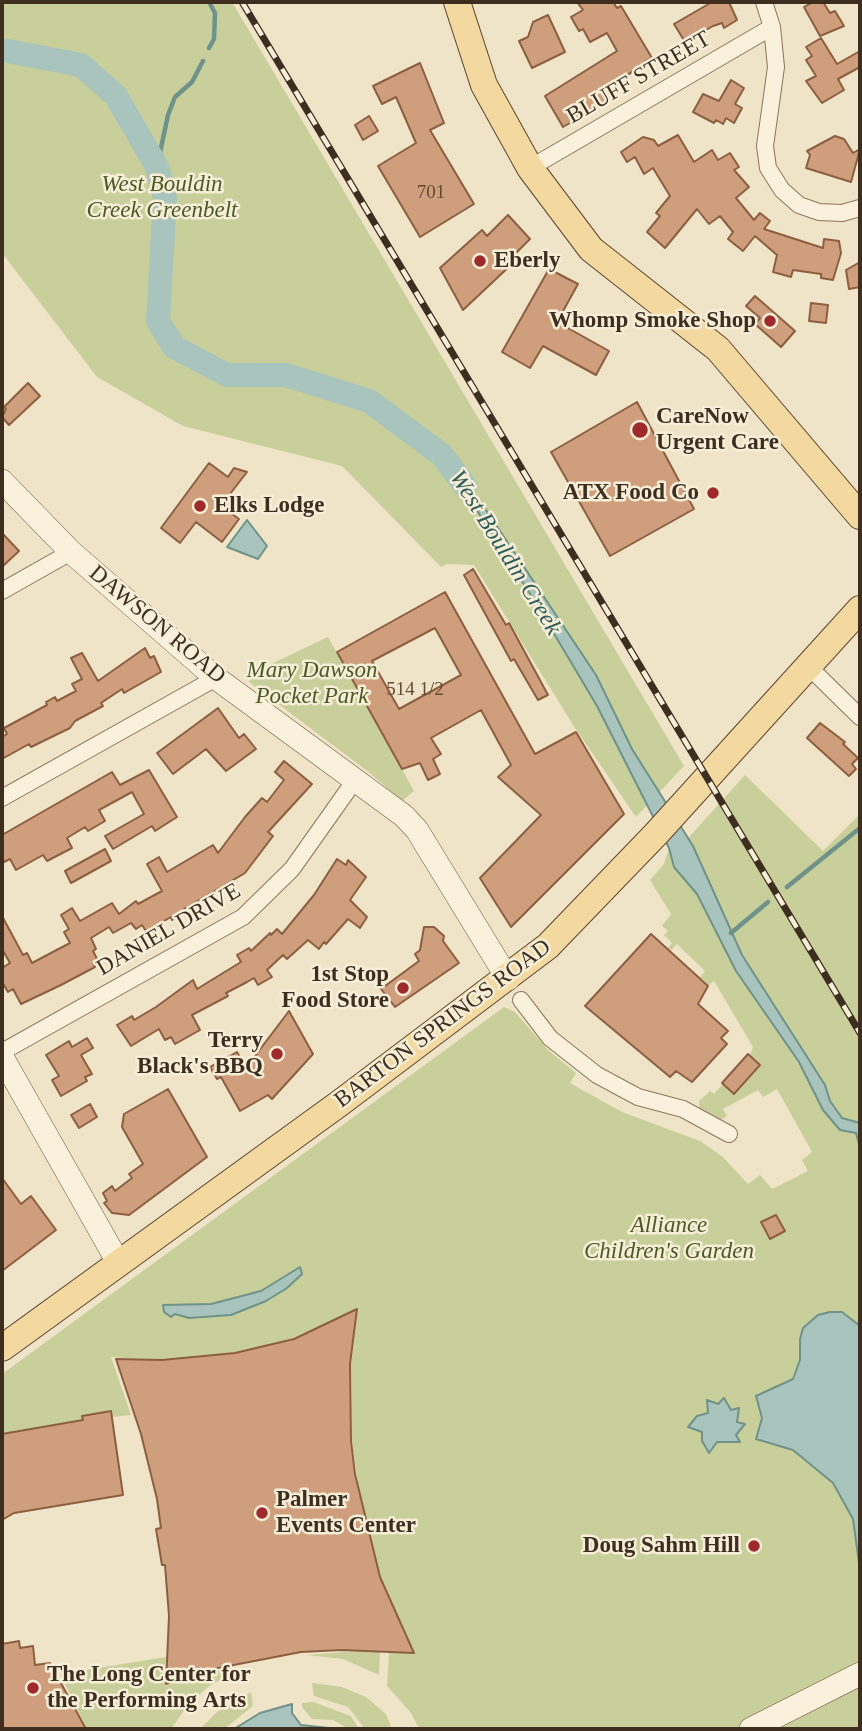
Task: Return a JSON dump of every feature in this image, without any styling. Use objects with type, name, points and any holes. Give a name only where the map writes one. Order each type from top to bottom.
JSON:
[{"type":"main road","points":[[457,2],[484,85],[530,168],[591,249],[718,349],[860,516]]},
{"type":"main road","name":"BARTON SPRINGS ROAD","points":[[2,1348],[118,1262],[514,989],[548,946],[656,834],[807,665],[852,629],[860,609]]},
{"type":"street","points":[[764,2],[772,27],[776,67],[765,146],[768,168],[782,190],[799,205],[819,212],[842,213],[860,208]]},
{"type":"street","name":"BLUFF STREET","points":[[530,168],[772,27]]},
{"type":"street","name":"DAWSON ROAD","points":[[2,481],[71,552],[216,678],[404,816],[417,830],[514,989],[550,1038],[597,1075],[638,1097],[683,1109],[729,1134]]},
{"type":"street","points":[[2,591],[71,552]]},
{"type":"street","points":[[807,665],[860,717]]},
{"type":"street","points":[[2,798],[216,678]]},
{"type":"street","name":"DANIEL DRIVE","points":[[2,1055],[243,917],[292,869],[355,780]]},
{"type":"street","points":[[2,1055],[118,1262]]},
{"type":"street","points":[[751,1729],[860,1674]]},
{"type":"green space","name":"West Bouldin Creek Greenbelt","points":[[2,2],[232,2],[684,766],[636,817],[575,728],[474,565],[447,564],[441,567],[342,466],[183,426],[97,377],[2,253]]},
{"type":"green space","name":"Mary Dawson Pocket Park","points":[[328,637],[414,791],[402,801],[370,773],[249,682],[252,673]]},
{"type":"green space","name":"Alliance Children's Garden","points":[[745,775],[823,851],[860,814],[860,1666],[735,1729],[419,1729],[411,1713],[387,1686],[389,1652],[415,1653],[380,1577],[361,1504],[352,1441],[351,1364],[358,1309],[293,1338],[236,1355],[162,1361],[111,1357],[131,1415],[113,1417],[111,1411],[82,1415],[83,1420],[2,1434],[2,1374],[504,1007],[515,1012],[548,1050],[576,1073],[570,1083],[622,1112],[700,1141],[723,1157],[748,1184],[760,1175],[772,1189],[808,1171],[802,1160],[812,1152],[777,1089],[763,1097],[758,1090],[723,1109],[727,1116],[721,1120],[699,1109],[699,1101],[710,1091],[714,1094],[723,1084],[735,1095],[761,1065],[750,1055],[753,1047],[714,981],[709,985],[700,977],[705,971],[677,944],[671,950],[668,948],[672,943],[664,935],[668,931],[662,926],[671,914],[650,880],[664,864],[669,848],[672,856]]},
{"type":"green space","points":[[380,1652],[379,1675],[343,1659],[306,1655]]},
{"type":"green space","points":[[166,1657],[165,1686],[213,1671],[248,1667],[212,1684],[190,1702],[171,1729],[87,1729],[60,1674]]},
{"type":"green space","points":[[860,1682],[860,1729],[770,1729]]},
{"type":"green space","points":[[312,1683],[342,1687],[366,1697],[386,1714],[392,1729],[365,1729],[348,1707],[314,1696]]},
{"type":"green space","points":[[251,1692],[253,1706],[224,1729],[200,1729],[218,1711]]},
{"type":"green space","points":[[313,1702],[351,1716],[359,1729],[347,1728],[333,1720],[312,1719],[302,1707],[302,1703]]},
{"type":"water","points":[[441,454],[482,504],[596,675],[632,749],[693,846],[742,955],[825,1085],[830,1101],[842,1118],[860,1123],[860,1148],[856,1133],[840,1130],[823,1110],[799,1062],[736,971],[697,894],[674,867],[669,848],[597,706],[534,600]]},
{"type":"water","points":[[247,520],[267,546],[258,559],[227,547]]},
{"type":"water","points":[[300,1267],[302,1274],[287,1288],[266,1301],[231,1315],[189,1318],[175,1314],[171,1317],[164,1312],[163,1305],[211,1304],[261,1291]]},
{"type":"water","points":[[842,1312],[860,1326],[860,1563],[853,1519],[833,1483],[793,1450],[756,1439],[762,1418],[756,1396],[793,1379],[800,1360],[803,1328],[818,1315]]},
{"type":"water","points":[[724,1398],[731,1410],[739,1408],[737,1422],[745,1424],[736,1435],[740,1442],[717,1442],[709,1453],[702,1441],[702,1432],[688,1427],[697,1416],[708,1413],[707,1400],[718,1404]]},
{"type":"water","points":[[292,1704],[292,1713],[301,1725],[338,1729],[234,1729],[260,1713]]},
{"type":"building","points":[[577,2],[613,2],[617,8],[621,6],[652,58],[644,62],[645,65],[605,87],[612,99],[563,127],[545,96],[617,51],[607,33],[590,42],[583,29],[579,31],[571,17],[583,10]]},
{"type":"building","points":[[712,2],[729,2],[737,20],[724,28],[722,23],[713,26],[685,42],[674,24]]},
{"type":"building","points":[[813,2],[823,2],[830,13],[835,11],[844,26],[820,36],[804,7]]},
{"type":"building","points":[[548,15],[565,52],[532,68],[519,41],[528,37],[533,22]]},
{"type":"building","points":[[821,38],[837,64],[860,51],[860,67],[838,79],[844,90],[822,103],[806,81],[816,76],[806,60],[812,56],[806,47]]},
{"type":"building","points":[[420,63],[444,123],[430,130],[474,204],[420,237],[378,166],[416,143],[396,97],[382,104],[373,86]]},
{"type":"building","points":[[731,80],[744,88],[735,104],[742,108],[734,123],[726,118],[723,124],[716,120],[714,123],[693,112],[703,94],[719,101]]},
{"type":"building","points":[[369,116],[378,131],[363,140],[355,125]]},
{"type":"building","points":[[678,135],[694,162],[712,150],[718,160],[730,153],[739,167],[734,170],[749,187],[736,198],[754,220],[760,213],[770,221],[764,229],[823,248],[824,239],[839,241],[841,253],[833,280],[821,278],[821,274],[793,270],[791,277],[773,272],[777,255],[755,236],[743,251],[728,239],[733,232],[720,216],[709,224],[697,209],[665,248],[647,232],[660,216],[656,213],[670,196],[653,168],[644,174],[635,157],[627,162],[621,152],[643,137],[654,140],[658,146]]},
{"type":"building","points":[[835,136],[844,139],[853,153],[860,149],[851,182],[806,168],[810,155],[807,151]]},
{"type":"building","name":"Eberly","points":[[508,215],[530,239],[510,259],[513,263],[463,310],[440,268],[482,230],[487,236]]},
{"type":"building","points":[[860,262],[860,287],[849,289],[846,270]]},
{"type":"building","points":[[549,269],[578,284],[557,322],[609,351],[596,375],[543,346],[530,368],[502,352]]},
{"type":"building","name":"Whomp Smoke Shop","points":[[755,296],[795,331],[781,347],[755,324],[760,318],[746,306]]},
{"type":"building","points":[[811,303],[828,305],[826,323],[809,321]]},
{"type":"building","points":[[28,383],[40,396],[9,425],[2,417],[6,409],[4,407]]},
{"type":"building","points":[[637,402],[694,509],[610,556],[551,452]]},
{"type":"building","name":"Elks Lodge","points":[[209,463],[228,477],[234,468],[247,472],[230,494],[236,498],[227,510],[239,519],[222,542],[196,522],[180,543],[161,528]]},
{"type":"building","points":[[2,533],[19,551],[2,567]]},
{"type":"building","points":[[473,569],[506,625],[509,623],[548,695],[538,700],[514,659],[511,661],[464,575]]},
{"type":"building","points":[[445,592],[535,754],[576,732],[624,814],[511,927],[480,878],[541,815],[498,777],[511,765],[481,710],[431,738],[441,754],[433,759],[440,774],[428,780],[420,763],[402,769],[337,652]],"holes":[[[435,628],[461,675],[399,709],[372,661]]]},
{"type":"building","points":[[145,648],[150,658],[154,656],[161,672],[124,693],[122,689],[101,703],[103,706],[75,721],[70,728],[31,747],[29,744],[2,759],[2,737],[7,734],[4,728],[47,705],[46,702],[55,697],[57,701],[76,691],[72,684],[82,679],[71,658],[82,653],[98,681]]},
{"type":"building","points":[[218,708],[239,738],[244,734],[256,749],[226,771],[206,749],[173,774],[157,753]]},
{"type":"building","points":[[820,723],[845,742],[843,744],[858,758],[852,764],[856,769],[849,776],[807,738]]},
{"type":"building","points":[[284,761],[312,784],[268,832],[273,836],[245,873],[184,909],[186,912],[146,931],[142,925],[136,929],[131,923],[113,933],[109,927],[91,938],[98,961],[93,963],[95,967],[61,985],[21,1004],[13,989],[8,992],[2,982],[2,968],[10,963],[2,949],[2,916],[23,955],[27,953],[32,963],[70,943],[64,932],[69,929],[61,915],[72,908],[80,921],[112,903],[119,914],[136,901],[138,904],[162,891],[147,864],[159,857],[167,872],[213,845],[218,853],[262,798],[267,802],[284,780],[275,772]]},
{"type":"building","points":[[149,770],[177,817],[155,831],[152,826],[113,849],[105,836],[144,814],[132,792],[99,810],[105,821],[88,831],[85,827],[67,838],[72,848],[47,861],[43,855],[16,870],[10,859],[2,863],[2,835],[112,772],[120,785]]},
{"type":"building","points":[[105,849],[111,861],[71,883],[65,871]]},
{"type":"building","points":[[337,859],[346,865],[348,860],[366,877],[350,900],[367,917],[360,928],[348,919],[319,949],[308,940],[287,959],[283,955],[267,970],[272,977],[258,985],[254,978],[226,993],[228,996],[192,1015],[200,1030],[175,1044],[171,1037],[165,1040],[159,1029],[131,1046],[117,1025],[132,1016],[134,1020],[156,1007],[193,980],[197,989],[241,962],[237,955],[249,948],[251,951],[270,933],[271,935],[277,929],[282,934],[314,895]]},
{"type":"building","points":[[424,927],[434,927],[444,936],[443,941],[459,963],[395,1007],[381,989],[419,961],[415,954],[420,950]]},
{"type":"building","points":[[651,934],[708,986],[698,1004],[728,1031],[721,1038],[727,1044],[692,1082],[676,1071],[670,1077],[585,1006]]},
{"type":"building","points":[[289,1011],[313,1054],[272,1099],[268,1095],[240,1111],[221,1077],[217,1079],[210,1067],[237,1052],[246,1068]]},
{"type":"building","points":[[87,1038],[93,1048],[81,1055],[92,1074],[85,1077],[87,1081],[61,1096],[52,1080],[59,1076],[46,1055],[69,1041],[72,1047]]},
{"type":"building","points":[[748,1054],[760,1065],[734,1094],[722,1083]]},
{"type":"building","points":[[168,1089],[207,1157],[129,1215],[112,1213],[104,1203],[107,1201],[103,1193],[112,1186],[115,1191],[132,1178],[129,1174],[143,1164],[122,1127],[124,1114]]},
{"type":"building","points":[[90,1104],[97,1117],[79,1128],[71,1115]]},
{"type":"building","points":[[2,1178],[21,1204],[31,1196],[56,1230],[2,1271]]},
{"type":"building","points":[[776,1215],[785,1231],[770,1239],[761,1222]]},
{"type":"building","name":"Palmer Events Center","points":[[357,1309],[350,1364],[351,1441],[355,1474],[380,1577],[414,1653],[342,1650],[301,1652],[213,1669],[166,1684],[169,1616],[165,1565],[162,1565],[156,1529],[161,1528],[157,1499],[141,1434],[116,1359],[162,1360],[235,1353],[294,1339]]},
{"type":"building","points":[[111,1411],[123,1495],[14,1513],[2,1520],[2,1434],[83,1420],[82,1416]]},
{"type":"building","name":"The Long Center for the Performing Arts","points":[[19,1641],[20,1648],[33,1646],[35,1665],[50,1663],[86,1729],[2,1729],[2,1644]]},
{"type":"waterway","points":[[209,2],[215,13],[214,39],[209,48]]},
{"type":"waterway","name":"West Bouldin Creek","points":[[2,50],[81,65],[116,96],[157,167],[165,198],[158,321],[174,347],[227,375],[286,375],[369,401],[442,455],[465,486]]},
{"type":"waterway","points":[[157,167],[168,115],[175,97],[192,82],[203,61]]},
{"type":"waterway","points":[[787,887],[860,828]]},
{"type":"waterway","points":[[731,933],[768,902]]},
{"type":"railway","points":[[242,2],[860,1033]]},
{"type":"place","name":"Eberly","points":[[480,261]]},
{"type":"place","name":"Whomp Smoke Shop","points":[[770,321]]},
{"type":"place","name":"CareNow Urgent Care","points":[[640,430]]},
{"type":"place","name":"ATX Food Co","points":[[713,493]]},
{"type":"place","name":"Elks Lodge","points":[[200,506]]},
{"type":"place","name":"1st Stop Food Store","points":[[403,988]]},
{"type":"place","name":"Terry Black's BBQ","points":[[277,1054]]},
{"type":"place","name":"Palmer Events Center","points":[[262,1513]]},
{"type":"place","name":"Doug Sahm Hill","points":[[754,1546]]},
{"type":"place","name":"The Long Center for the Performing Arts","points":[[33,1688]]}]
